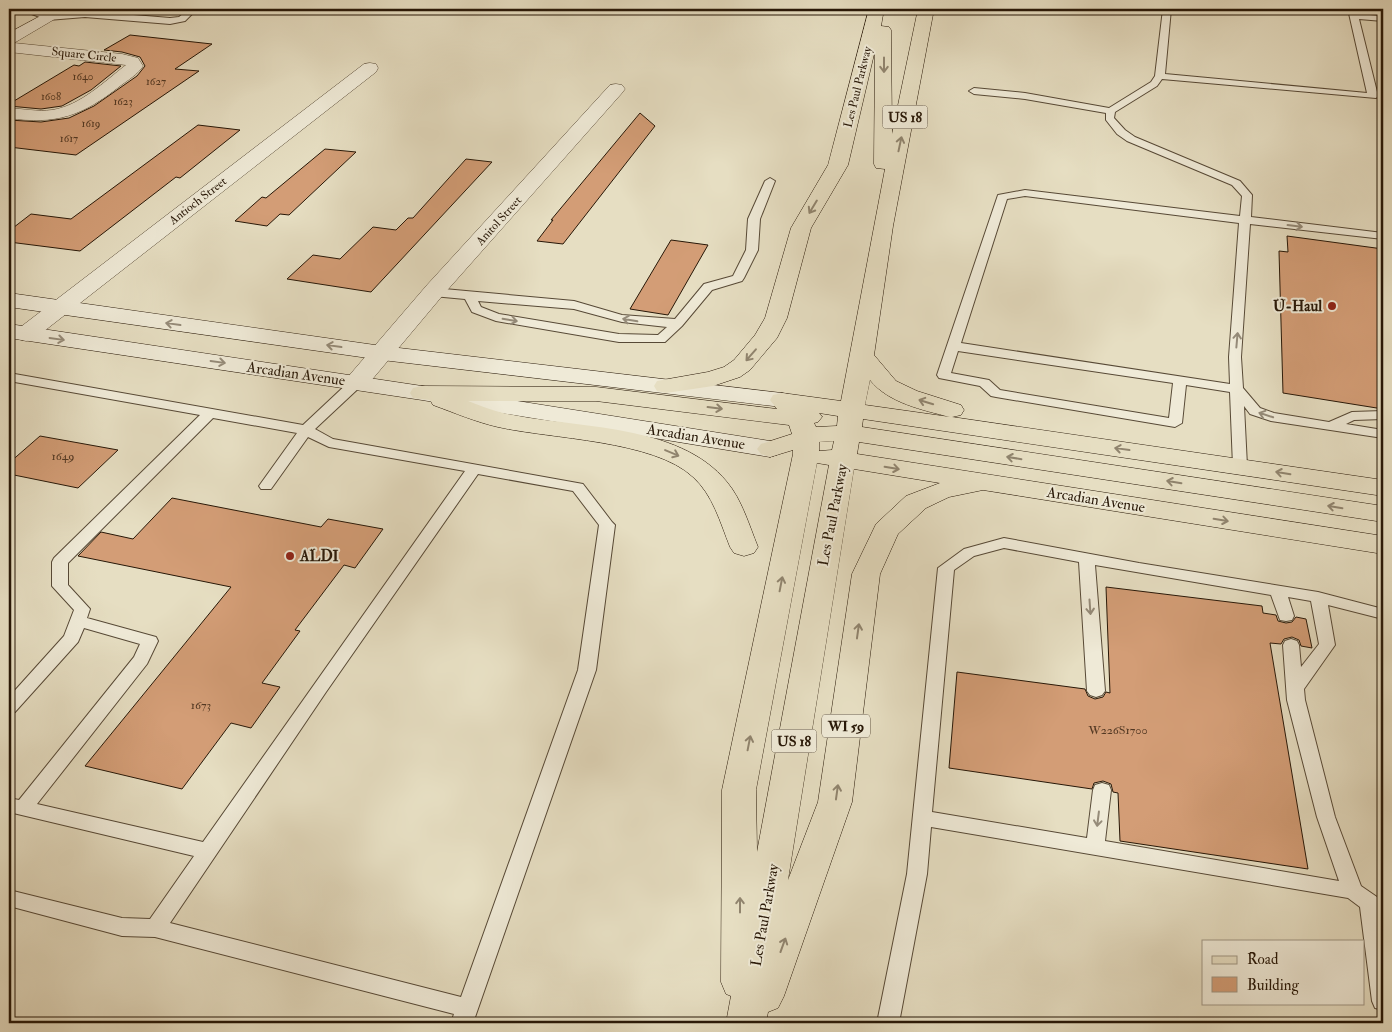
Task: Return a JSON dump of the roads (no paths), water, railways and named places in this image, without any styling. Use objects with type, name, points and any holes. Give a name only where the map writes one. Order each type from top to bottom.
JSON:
[{"type":"main road","name":"Les Paul Parkway","points":[[746,1023],[883,226],[926,9]]},
{"type":"main road","name":"Les Paul Parkway","points":[[666,386],[713,379],[732,372],[742,366],[765,338],[776,318],[801,228],[838,165],[876,14]]},
{"type":"main road","points":[[876,14],[884,31],[883,226]]},
{"type":"main road","points":[[862,356],[887,386],[908,396],[1039,436]]},
{"type":"main road","points":[[422,393],[596,394],[778,417],[806,423],[836,414],[848,434],[1383,514]]},
{"type":"main road","points":[[422,393],[499,420],[652,445],[676,454],[700,468],[718,487],[744,547]]},
{"type":"main road","points":[[740,1023],[739,790],[806,423]]},
{"type":"main road","name":"Arcadian Avenue","points":[[770,449],[806,423],[848,434],[983,482],[1383,545]]},
{"type":"main road","name":"Arcadian Avenue","points":[[848,434],[1039,436],[1383,488]]},
{"type":"main road","name":"WI 59","points":[[754,1023],[835,802],[866,574],[886,530],[916,502],[941,491],[983,482]]},
{"type":"street","points":[[9,39],[48,18]]},
{"type":"street","name":"Square Circle","points":[[9,47],[122,59],[132,61],[135,66],[76,108],[59,114],[9,113]]},
{"type":"street","name":"Antioch Street","points":[[17,333],[59,307],[370,68]]},
{"type":"street","name":"Anitol Street","points":[[356,383],[433,292],[616,89]]},
{"type":"street","name":"Arcadian Avenue","points":[[9,300],[382,353],[666,386],[806,423]]},
{"type":"street","name":"Arcadian Avenue","points":[[17,333],[422,393],[770,449]]},
{"type":"street","points":[[356,383],[381,373],[403,368],[496,379],[590,377]]},
{"type":"lane","points":[[22,9],[48,18],[85,14],[170,21],[182,19],[188,14],[188,9],[183,9]]},
{"type":"lane","points":[[48,18],[69,9]]},
{"type":"lane","points":[[1167,9],[1160,76],[1154,84],[1111,111],[1109,118],[1113,124],[1131,139],[1236,183],[1247,195],[1235,357],[1240,466]]},
{"type":"lane","points":[[1383,18],[1353,12],[1374,103],[1383,106]]},
{"type":"lane","points":[[1160,76],[1373,96]]},
{"type":"lane","points":[[974,91],[1025,96],[1111,111]]},
{"type":"lane","points":[[470,297],[476,309],[496,318],[619,338],[661,339],[678,323],[708,287],[738,278],[752,250],[754,219],[770,182]]},
{"type":"lane","points":[[1180,380],[1175,423],[996,393],[984,383],[950,378],[944,375],[1002,197],[1025,193],[1202,216],[1383,236]]},
{"type":"lane","points":[[433,292],[577,306],[614,317],[650,324],[678,323]]},
{"type":"lane","points":[[954,346],[1237,389],[1255,411],[1271,417],[1383,434]]},
{"type":"lane","points":[[9,898],[122,927],[155,928],[465,1016],[587,670],[607,525],[578,487],[329,444],[306,430],[12,381]]},
{"type":"lane","points":[[266,486],[306,430],[356,383]]},
{"type":"lane","points":[[9,708],[72,638],[82,610],[60,586],[60,562],[210,413]]},
{"type":"lane","points":[[1331,426],[1352,416],[1383,414]]},
{"type":"lane","points":[[155,928],[474,469]]},
{"type":"lane","points":[[888,1023],[917,874],[946,568],[969,552],[1004,543],[1087,559],[1318,597],[1383,614]]},
{"type":"lane","points":[[1087,559],[1096,691]]},
{"type":"lane","points":[[1278,590],[1286,616]]},
{"type":"lane","points":[[1295,688],[1327,645],[1318,597]]},
{"type":"lane","points":[[78,621],[150,641],[141,660],[16,807],[207,851]]},
{"type":"lane","points":[[1291,645],[1296,700],[1326,817],[1352,891]]},
{"type":"lane","points":[[1095,848],[1102,790]]},
{"type":"lane","points":[[923,818],[1352,891],[1370,903],[1383,1001]]},
{"type":"place","name":"U-Haul","points":[[1332,306]]},
{"type":"place","name":"ALDI","points":[[290,556]]}]
